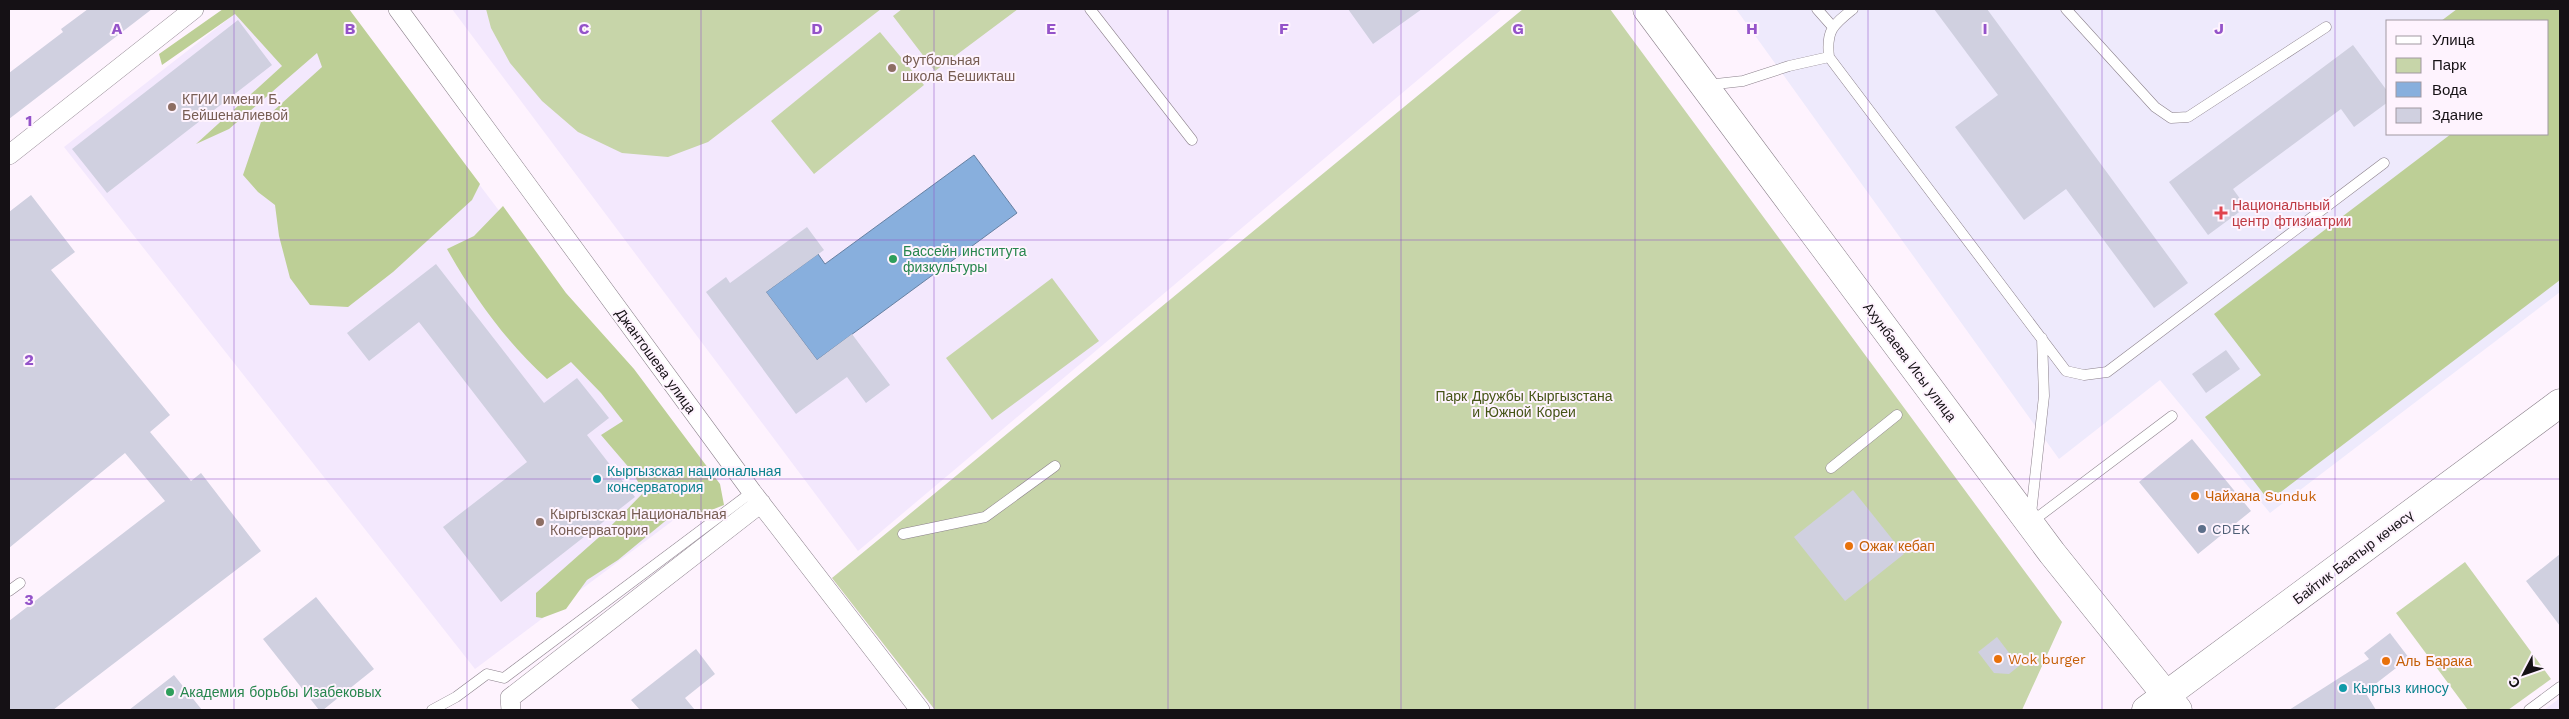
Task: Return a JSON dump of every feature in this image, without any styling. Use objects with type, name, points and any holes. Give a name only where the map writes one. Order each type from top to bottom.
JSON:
[{"type":"main road","name":"Ахунбаева Исы улица","points":[[1647,9],[2030,523],[2163,705]]},
{"type":"main road","name":"Байтик Баатыр көчөсү","points":[[2163,705],[2560,403]]},
{"type":"street","points":[[9,156],[194,9]]},
{"type":"street","name":"Джантошева улица","points":[[398,9],[757,498],[920,710]]},
{"type":"street","points":[[511,710],[510,698],[757,498]]},
{"type":"lane","points":[[1090,9],[1192,140]]},
{"type":"lane","points":[[1817,9],[1832,26]]},
{"type":"lane","points":[[1853,9],[1832,26],[1827,43],[1829,57],[2066,371],[2084,375],[2107,372],[2384,164]]},
{"type":"lane","points":[[2066,9],[2155,107],[2171,118],[2188,117],[2326,27]]},
{"type":"lane","points":[[1704,86],[1743,81],[1789,66],[1829,57]]},
{"type":"lane","points":[[2030,523],[2044,396],[2042,338]]},
{"type":"lane","points":[[1831,468],[1897,415]]},
{"type":"lane","points":[[2030,523],[2172,416]]},
{"type":"lane","points":[[903,534],[984,517],[1055,466]]},
{"type":"lane","points":[[432,710],[456,697],[487,674],[504,678],[757,498]]},
{"type":"lane","points":[[9,591],[20,583]]},
{"type":"lane","points":[[2529,710],[2560,687]]},
{"type":"shaded area","points":[[241,9],[347,9],[711,492],[475,669],[64,147]]},
{"type":"shaded area","points":[[452,9],[1502,9],[858,551]]},
{"type":"shaded area","name":"Национальный центр фтизиатрии","points":[[1736,9],[2560,9],[2560,292],[2270,513],[2160,380],[2059,459]]},
{"type":"shaded area","points":[[2560,698],[2560,710],[2544,710]]},
{"type":"green space","points":[[223,9],[349,9],[480,184],[472,200],[393,272],[348,307],[310,305],[290,278],[279,236],[275,205],[258,192],[243,175],[261,122],[322,67],[317,53],[229,129],[196,144],[282,66],[235,14],[162,65],[159,54]]},
{"type":"green space","points":[[486,9],[881,9],[708,142],[668,157],[622,153],[578,132],[542,101],[510,63],[491,28]]},
{"type":"green space","points":[[902,9],[1018,9],[935,71],[893,16]]},
{"type":"green space","name":"Парк Дружбы Кыргызстана и Южной Кореи","points":[[1523,9],[1610,9],[2062,622],[2022,710],[935,710],[832,578]]},
{"type":"green space","points":[[2457,9],[2560,9],[2560,280],[2269,501],[2205,417],[2261,375],[2214,314],[2450,135],[2549,135],[2549,20],[2442,20]]},
{"type":"green space","points":[[880,32],[924,85],[814,174],[771,121]]},
{"type":"green space","points":[[503,206],[566,293],[634,369],[720,484],[724,505],[694,517],[675,513],[618,560],[587,580],[566,609],[542,618],[536,617],[536,593],[606,531],[644,492],[631,470],[601,435],[623,421],[601,393],[571,362],[547,379],[532,365],[492,318],[468,284],[447,249],[474,236]]},
{"type":"green space","points":[[1052,278],[1099,341],[992,420],[946,358]]},
{"type":"green space","points":[[2465,562],[2551,679],[2508,710],[2468,710],[2396,613]]},
{"type":"water","name":"Бассейн института физкультуры","points":[[974,155],[1017,213],[817,360],[766,292],[818,254],[825,264]]},
{"type":"building","points":[[88,9],[152,9],[9,119],[9,73],[63,32],[61,29]]},
{"type":"building","points":[[1348,9],[1422,9],[1373,44]]},
{"type":"building","points":[[1934,9],[1987,9],[2188,283],[2154,308],[2066,189],[2024,220],[1955,127],[1998,95]]},
{"type":"building","name":"КГИИ имени Б. Бейшеналиевой","points":[[238,20],[272,65],[107,193],[72,149]]},
{"type":"building","points":[[2353,45],[2386,89],[2386,103],[2354,127],[2341,109],[2233,189],[2246,207],[2208,235],[2169,182]]},
{"type":"building","points":[[31,195],[75,252],[51,270],[170,415],[150,432],[191,481],[201,473],[261,551],[53,710],[9,710],[9,621],[165,501],[125,453],[9,548],[9,212]]},
{"type":"building","points":[[807,227],[824,250],[766,292],[817,360],[852,334],[890,385],[866,403],[847,377],[796,414],[706,292],[726,277],[730,283]]},
{"type":"building","points":[[436,264],[544,403],[577,378],[609,418],[587,435],[635,497],[501,602],[443,527],[527,462],[419,322],[369,361],[347,333]]},
{"type":"building","points":[[2226,350],[2240,369],[2206,393],[2192,374]]},
{"type":"building","name":"Чайхана Sunduk","points":[[2192,439],[2251,511],[2198,554],[2139,482]]},
{"type":"building","name":"Ожак кебап","points":[[1853,490],[1904,554],[1845,601],[1794,537]]},
{"type":"building","points":[[2560,554],[2560,626],[2526,581]]},
{"type":"building","points":[[316,597],[374,669],[323,710],[319,710],[263,639]]},
{"type":"building","points":[[2390,633],[2409,658],[2365,692],[2376,710],[2289,710],[2369,659],[2364,653]]},
{"type":"building","name":"Wok burger","points":[[1997,637],[2019,666],[2009,674],[1994,673],[1978,652]]},
{"type":"building","points":[[696,649],[715,674],[685,698],[695,710],[640,710],[631,700]]},
{"type":"building","name":"Академия борьбы Изабековых","points":[[174,675],[202,710],[129,710]]},
{"type":"place","name":"Футбольная школа Бешикташ","points":[[892,68]]},
{"type":"place","name":"КГИИ имени Б. Бейшеналиевой","points":[[172,107]]},
{"type":"place","name":"Национальный центр фтизиатрии","points":[[2221,213]]},
{"type":"place","name":"Бассейн института физкультуры","points":[[893,259]]},
{"type":"place","name":"Кыргызская национальная консерватория","points":[[597,479]]},
{"type":"place","name":"Чайхана Sunduk","points":[[2195,496]]},
{"type":"place","name":"Кыргызская Национальная Консерватория","points":[[540,522]]},
{"type":"place","name":"CDEK","points":[[2202,529]]},
{"type":"place","name":"Ожак кебап","points":[[1849,546]]},
{"type":"place","name":"Wok burger","points":[[1998,659]]},
{"type":"place","name":"Аль Барака","points":[[2386,661]]},
{"type":"place","name":"Кыргыз киносу","points":[[2343,688]]},
{"type":"place","name":"Академия борьбы Изабековых","points":[[170,692]]}]
